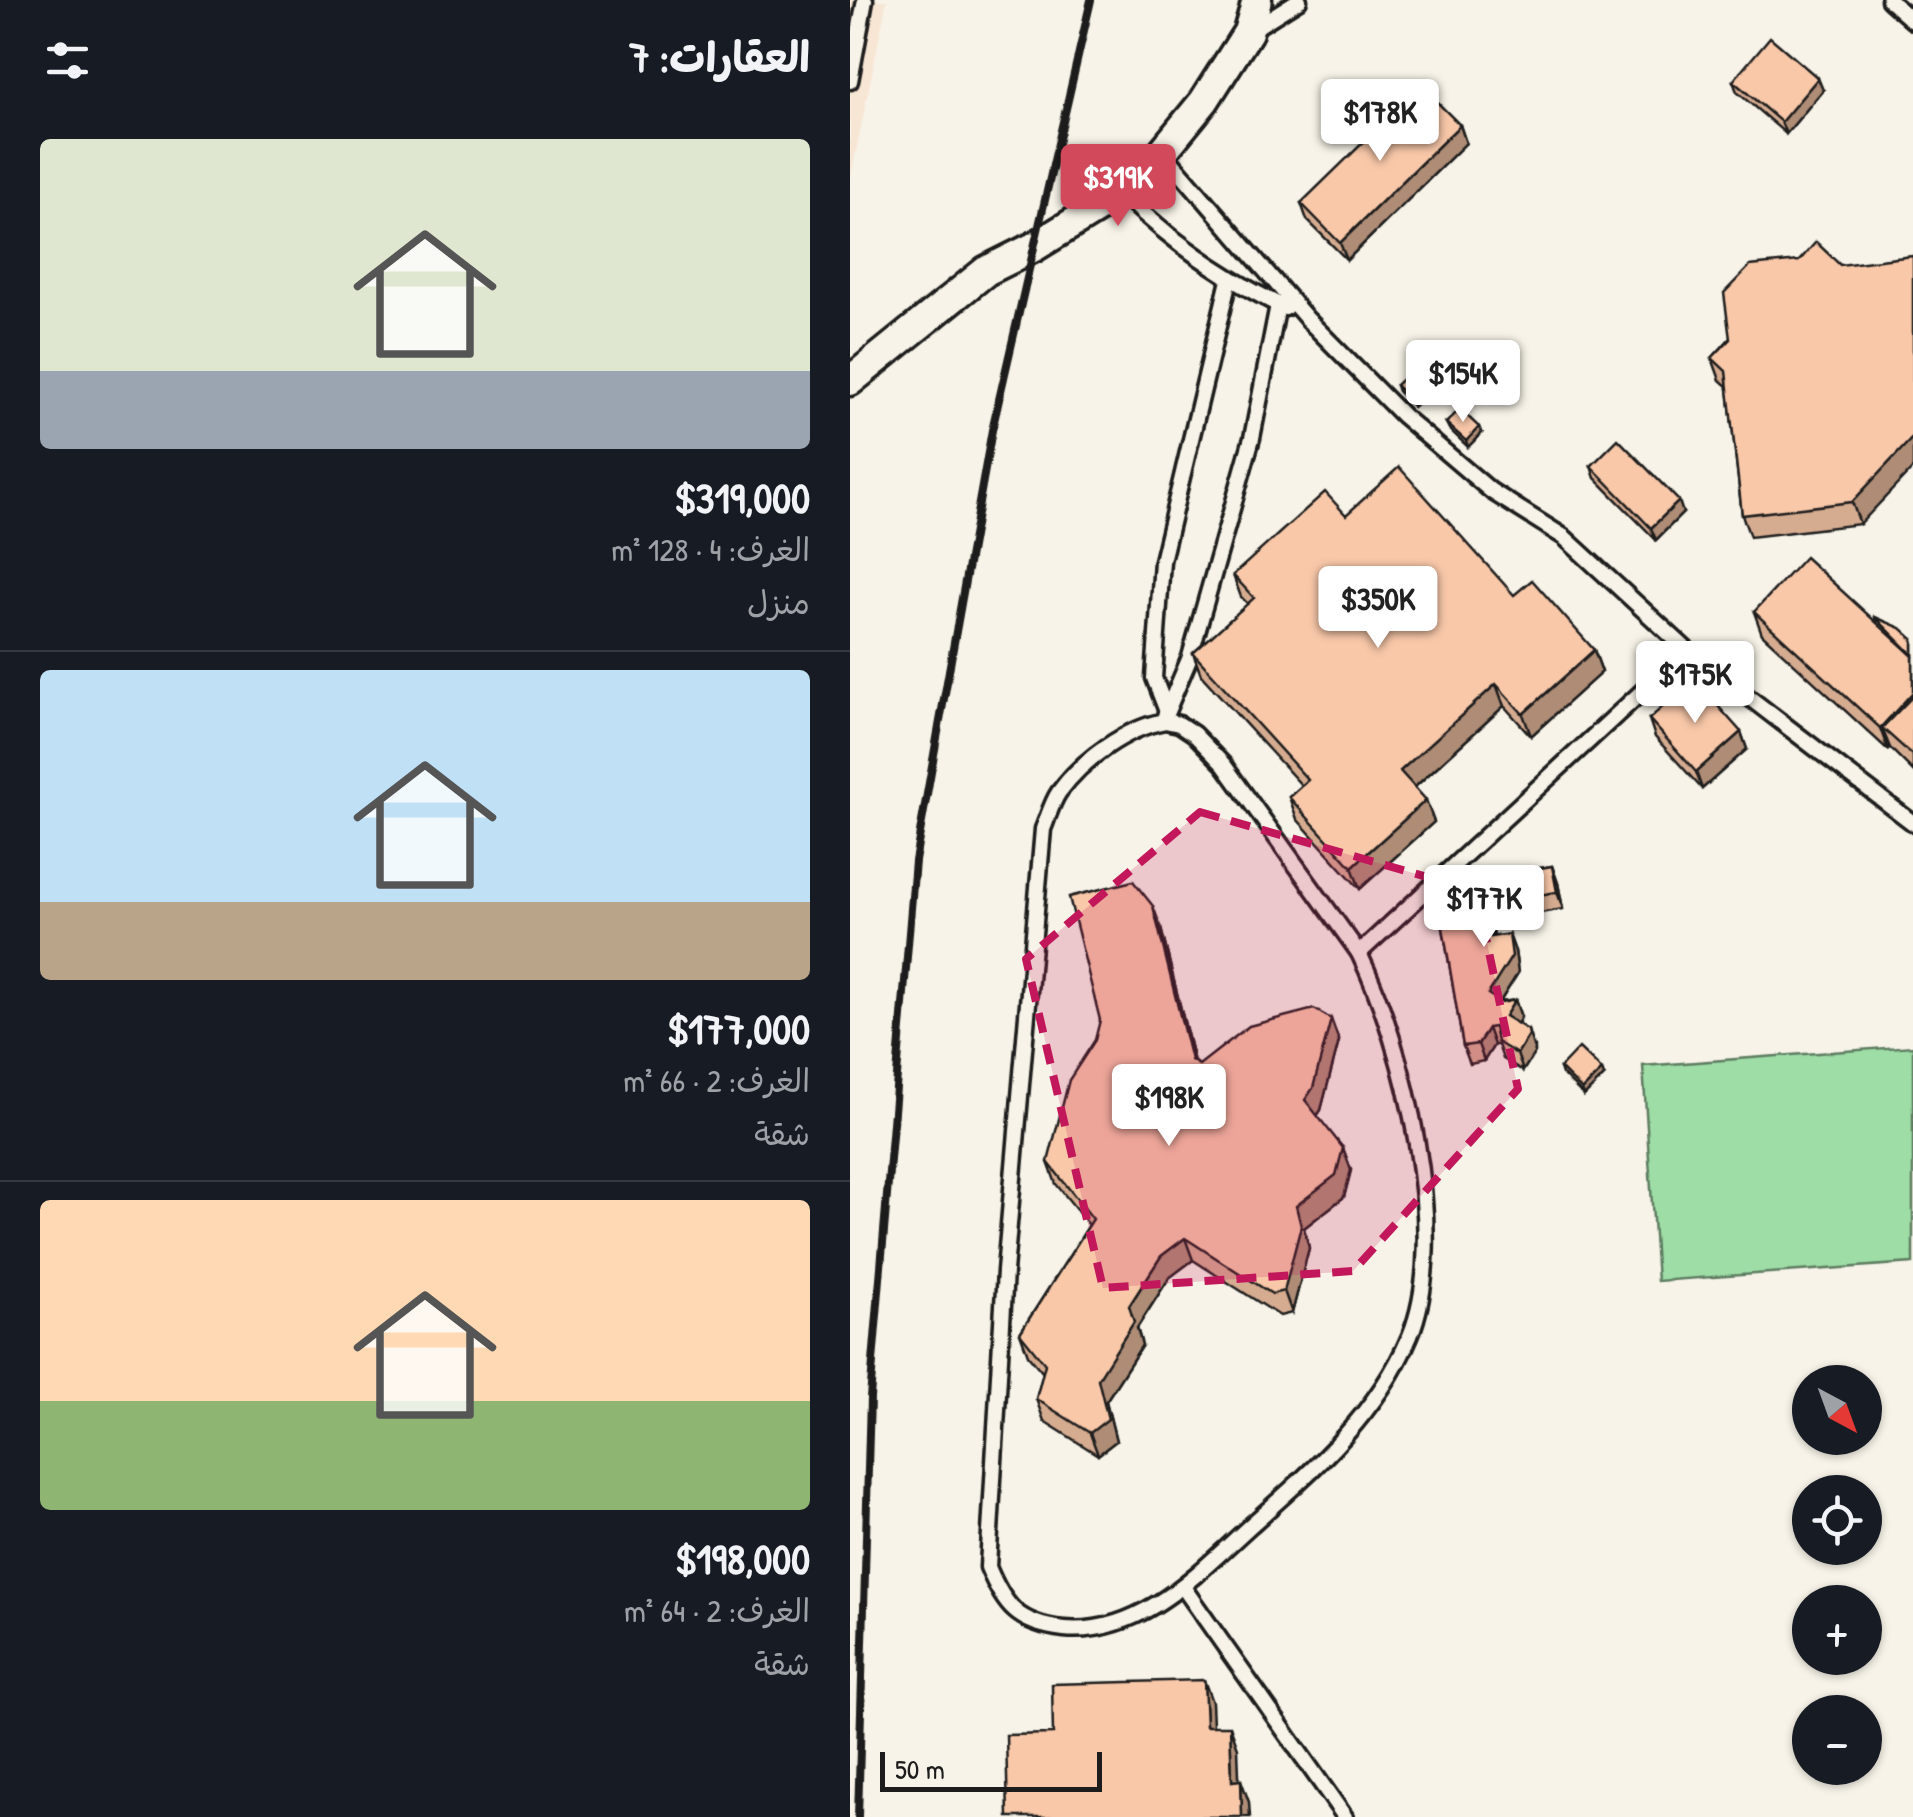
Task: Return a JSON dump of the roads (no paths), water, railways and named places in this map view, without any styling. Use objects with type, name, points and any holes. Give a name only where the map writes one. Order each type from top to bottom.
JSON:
[{"type":"street","points":[[850,381],[986,271],[1034,247],[1122,193],[1164,152],[1204,101],[1248,32],[1256,0]]},
{"type":"lane","points":[[850,81],[865,0]]},
{"type":"lane","points":[[1248,32],[1299,0]]},
{"type":"lane","points":[[1889,0],[1913,21]]},
{"type":"lane","points":[[1164,152],[1308,320],[1402,416],[1491,491],[1564,537],[1687,650],[1913,823]]},
{"type":"lane","points":[[1122,193],[1174,240],[1228,280],[1308,320]]},
{"type":"lane","points":[[1228,280],[1162,561],[1154,678],[1165,715],[1194,734],[1224,765],[1359,953],[1374,985],[1406,1088],[1418,1151],[1428,1256],[1411,1334],[1378,1394],[1329,1455],[1183,1586],[1134,1618],[1082,1630],[1046,1627],[1018,1616],[1001,1598],[988,1567],[1005,1271],[1043,828],[1058,793],[1080,770],[1111,745],[1165,715],[1190,658],[1247,457],[1278,305]]},
{"type":"lane","points":[[1359,953],[1687,650]]},
{"type":"lane","points":[[1183,1586],[1345,1817]]},
{"type":"railway","points":[[858,1817],[870,1398],[915,861],[992,430],[1091,0]]}]
